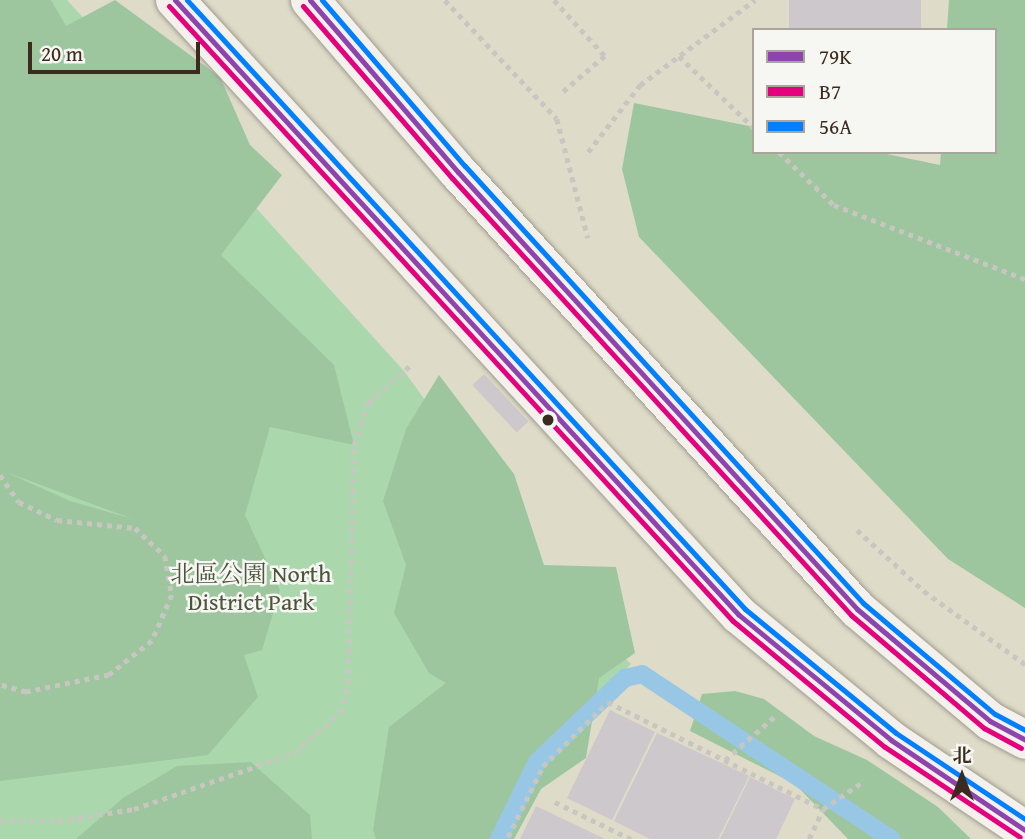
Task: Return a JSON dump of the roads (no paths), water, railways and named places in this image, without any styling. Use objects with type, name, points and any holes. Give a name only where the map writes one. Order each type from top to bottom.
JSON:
[{"type":"main road","points":[[175,0],[739,615],[891,740],[1025,830]]},
{"type":"main road","points":[[310,0],[458,172],[858,609],[990,721],[1025,740]]},
{"type":"waterway","points":[[499,839],[537,762],[625,678],[642,674],[891,839]]},
{"type":"park label","name":"北區公園 North District Park","points":[[251,588]]}]
